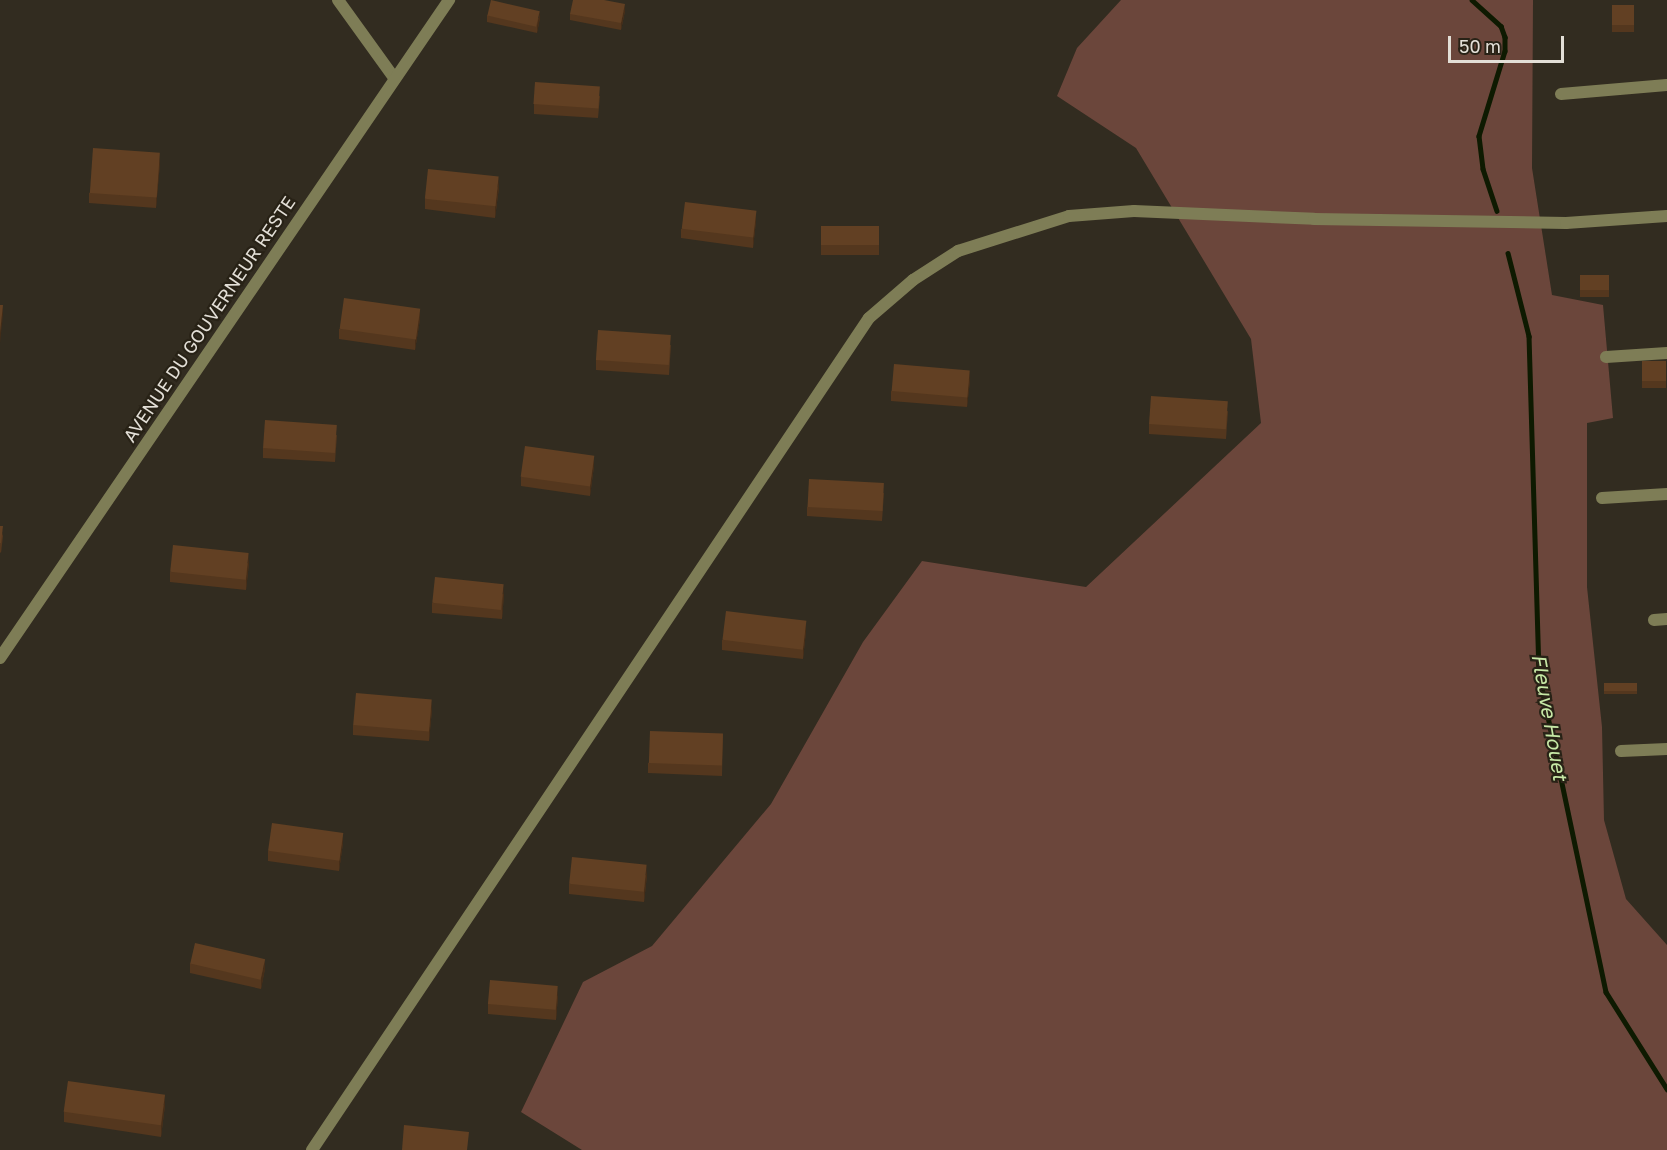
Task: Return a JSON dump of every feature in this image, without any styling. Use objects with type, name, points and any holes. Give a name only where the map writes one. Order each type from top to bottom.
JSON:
[{"type":"street","points":[[339,0],[395,79]]},
{"type":"street","name":"AVENUE DU GOUVERNEUR RESTE","points":[[0,658],[448,0]]},
{"type":"street","points":[[1561,94],[1667,85]]},
{"type":"street","points":[[312,1150],[870,318],[913,280],[958,251],[1069,216],[1134,211],[1314,219],[1566,223],[1667,216]]},
{"type":"street","points":[[1606,357],[1667,353]]},
{"type":"street","points":[[1602,498],[1667,494]]},
{"type":"street","points":[[1654,620],[1667,619]]},
{"type":"street","points":[[1621,752],[1667,749]]},
{"type":"shaded area","points":[[1121,0],[1533,0],[1532,168],[1552,295],[1603,305],[1613,418],[1587,423],[1587,587],[1602,727],[1604,820],[1626,899],[1667,945],[1667,1150],[582,1150],[521,1112],[583,982],[652,946],[771,804],[863,642],[922,561],[1086,587],[1261,423],[1251,339],[1136,148],[1057,96],[1077,48]]},
{"type":"building","points":[[491,0],[540,11],[536,27],[487,16]]},
{"type":"building","points":[[573,0],[604,0],[625,4],[621,23],[570,14]]},
{"type":"building","points":[[1612,5],[1634,5],[1634,25],[1612,25]]},
{"type":"building","points":[[535,82],[600,87],[598,108],[533,104]]},
{"type":"building","points":[[93,148],[160,153],[157,198],[90,193]]},
{"type":"building","points":[[428,169],[499,176],[495,206],[425,199]]},
{"type":"building","points":[[685,202],[756,211],[753,238],[682,229]]},
{"type":"building","points":[[821,226],[879,226],[879,245],[821,245]]},
{"type":"building","points":[[1580,275],[1609,275],[1609,290],[1580,290]]},
{"type":"building","points":[[344,298],[420,309],[416,339],[340,329]]},
{"type":"building","points":[[0,305],[3,305],[0,333]]},
{"type":"building","points":[[598,330],[671,335],[669,365],[596,360]]},
{"type":"building","points":[[1642,361],[1666,361],[1666,381],[1642,381]]},
{"type":"building","points":[[894,364],[970,371],[967,398],[892,391]]},
{"type":"building","points":[[1151,396],[1228,401],[1226,429],[1149,424]]},
{"type":"building","points":[[265,420],[337,425],[335,453],[263,448]]},
{"type":"building","points":[[525,446],[594,456],[590,486],[521,477]]},
{"type":"building","points":[[809,479],[884,483],[882,511],[808,507]]},
{"type":"building","points":[[0,526],[3,526],[1,543],[0,543]]},
{"type":"building","points":[[173,545],[249,553],[246,580],[170,572]]},
{"type":"building","points":[[435,577],[504,584],[501,610],[432,603]]},
{"type":"building","points":[[726,611],[806,621],[803,650],[722,640]]},
{"type":"building","points":[[1604,683],[1637,683],[1637,691],[1604,691]]},
{"type":"building","points":[[356,693],[432,700],[429,732],[353,725]]},
{"type":"building","points":[[650,731],[723,734],[722,766],[649,763]]},
{"type":"building","points":[[272,823],[343,833],[339,861],[268,851]]},
{"type":"building","points":[[572,857],[647,865],[644,892],[569,884]]},
{"type":"building","points":[[195,943],[265,959],[260,980],[190,963]]},
{"type":"building","points":[[490,980],[558,986],[556,1010],[488,1004]]},
{"type":"building","points":[[68,1081],[165,1095],[161,1125],[64,1112]]},
{"type":"building","points":[[404,1125],[469,1132],[467,1150],[402,1150]]},
{"type":"waterway","name":"Fleuve Houet","points":[[1472,0],[1501,26],[1505,37],[1505,51],[1479,136],[1483,169],[1497,211]]},
{"type":"waterway","name":"Fleuve Houet","points":[[1508,253],[1529,336],[1539,674],[1606,992],[1667,1089]]}]
